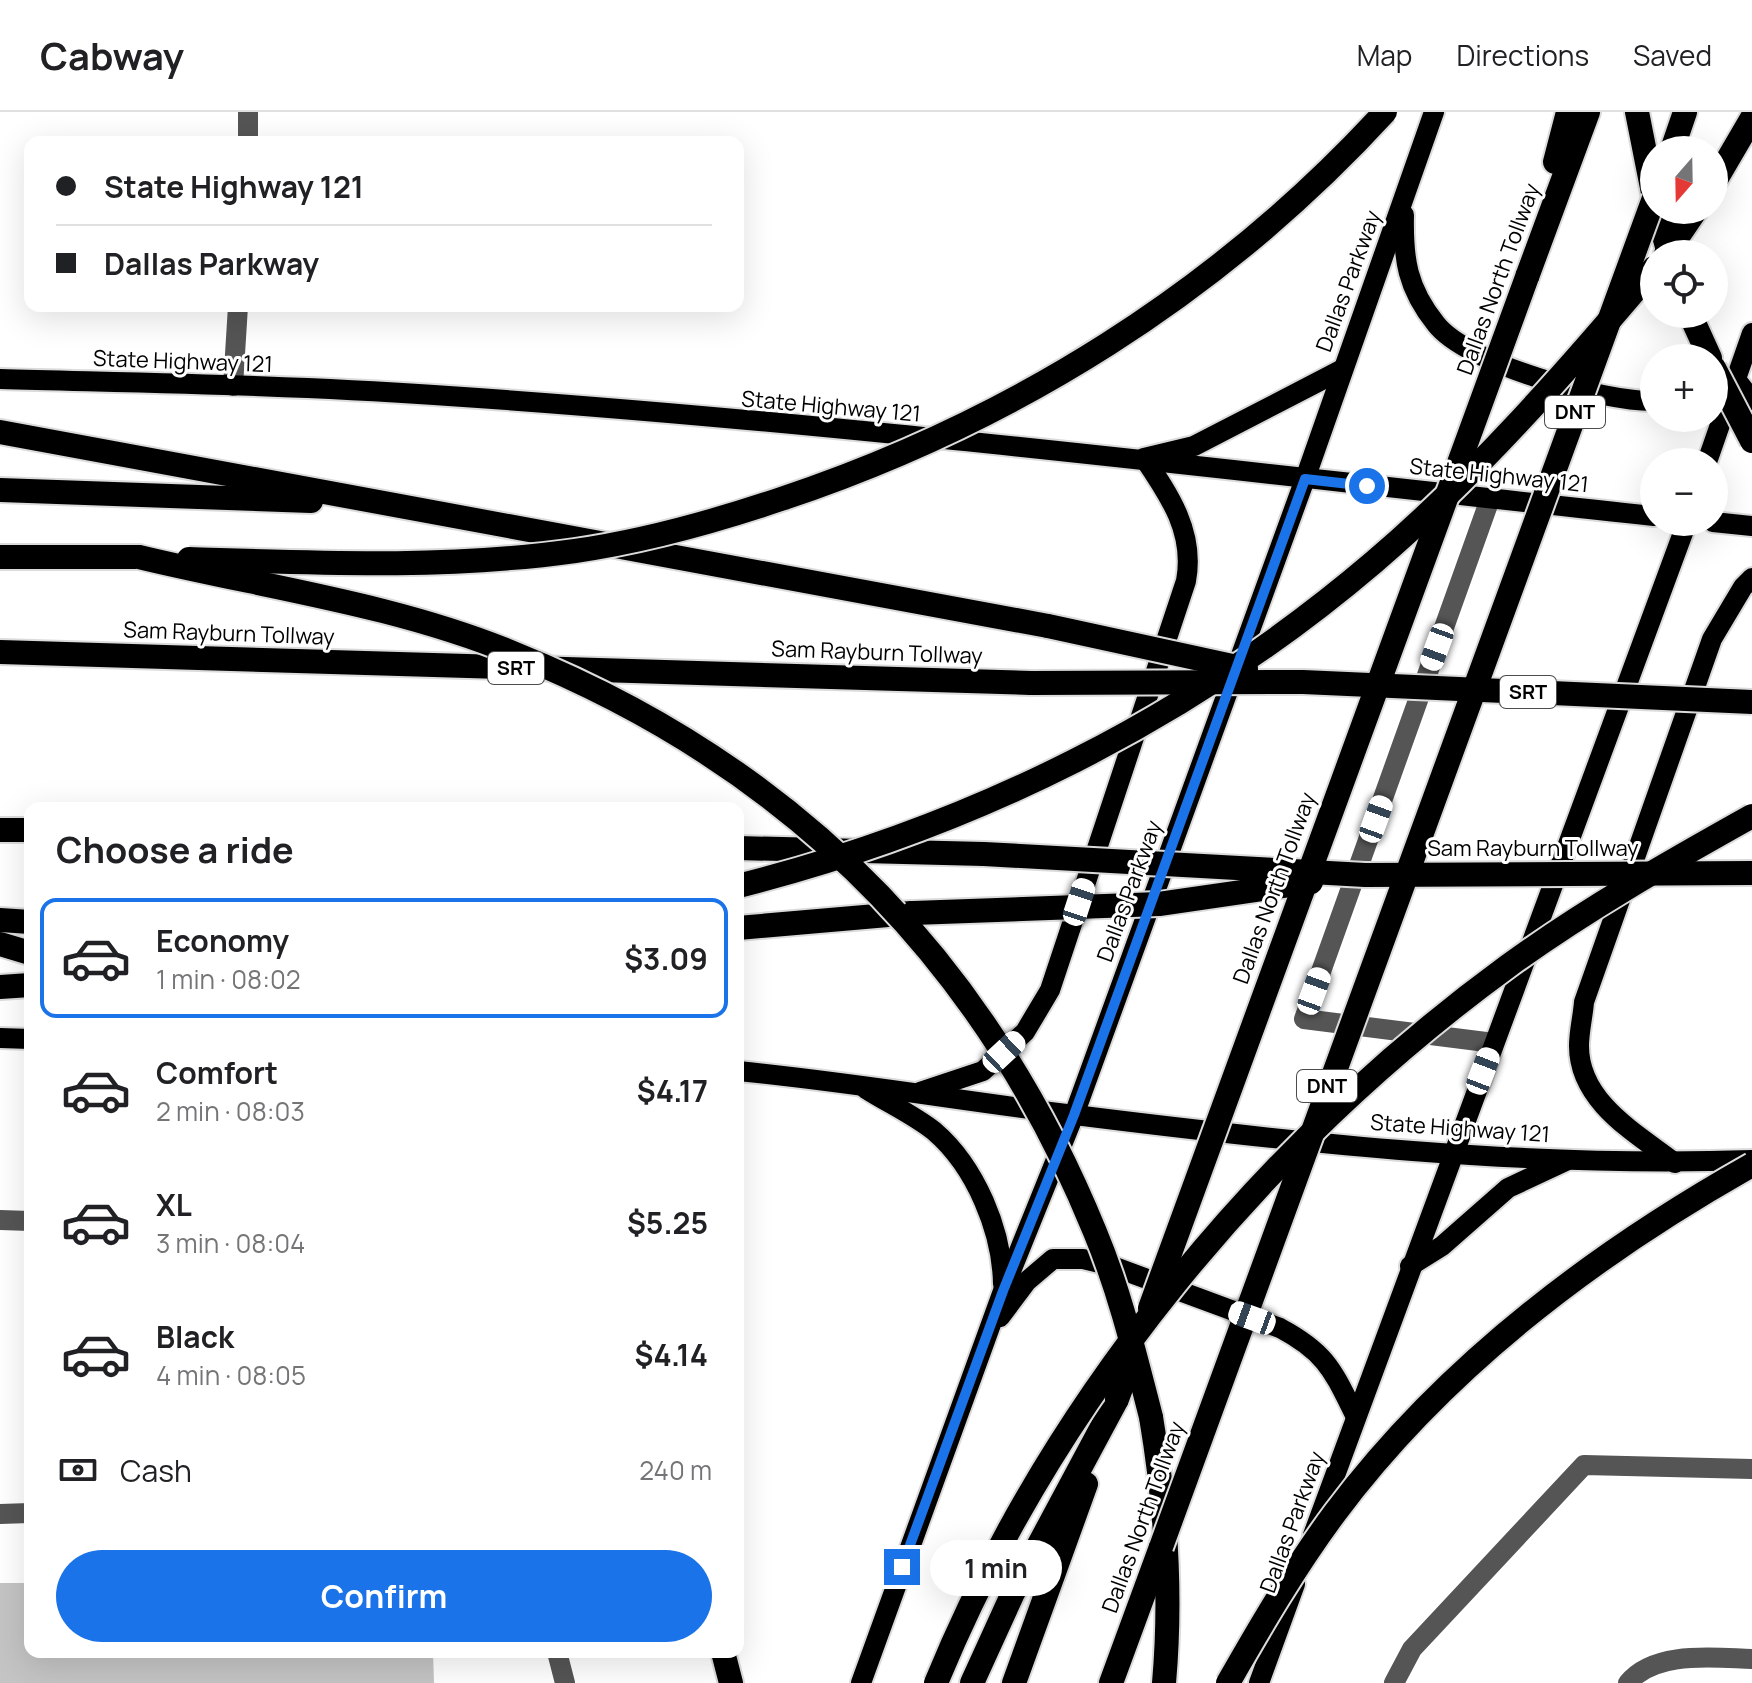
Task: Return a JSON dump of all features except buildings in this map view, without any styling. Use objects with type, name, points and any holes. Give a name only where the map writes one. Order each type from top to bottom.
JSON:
[{"type":"highway","points":[[0,557],[139,557],[378,565],[573,551],[634,542],[716,521],[849,476],[924,445],[1009,403],[1124,335],[1282,216],[1332,170],[1385,112]]},
{"type":"highway","points":[[1527,277],[1568,112]]},
{"type":"highway","name":"Dallas North Tollway","points":[[1014,1683],[1588,112]]},
{"type":"highway","points":[[1637,112],[1642,136]]},
{"type":"highway","points":[[1677,136],[1685,112]]},
{"type":"highway","points":[[1728,159],[1752,118]]},
{"type":"highway","name":"Dallas North Tollway","points":[[1111,1683],[1644,224]]},
{"type":"highway","points":[[744,884],[840,857],[996,798],[1110,744],[1221,678],[1374,562],[1451,491],[1592,342],[1640,285]]},
{"type":"highway","points":[[1728,381],[1752,441]]},
{"type":"highway","points":[[0,432],[1048,626],[1303,682]]},
{"type":"highway","points":[[0,490],[398,504]]},
{"type":"highway","points":[[139,557],[363,606],[439,627],[511,652],[598,690],[670,728],[757,785],[815,832],[887,902],[970,999],[1002,1046],[1059,1151],[1096,1234],[1128,1328],[1160,1470],[1166,1518],[1169,1602],[1164,1683]]},
{"type":"highway","name":"Sam Rayburn Tollway","points":[[0,652],[1031,683],[1303,682],[1752,702]]},
{"type":"highway","points":[[936,1683],[1005,1539],[1081,1412],[1168,1295],[1264,1181],[1388,1061],[1508,966],[1631,883],[1752,816]]},
{"type":"highway","points":[[0,830],[24,830]]},
{"type":"highway","name":"Sam Rayburn Tollway","points":[[744,848],[984,854],[1365,875],[1752,873]]},
{"type":"highway","points":[[744,927],[913,913],[1159,904],[1365,875]]},
{"type":"highway","points":[[0,920],[24,922]]},
{"type":"highway","points":[[0,944],[24,951]]},
{"type":"highway","points":[[0,987],[24,985]]},
{"type":"highway","points":[[1228,1683],[1264,1620],[1336,1513],[1409,1427],[1494,1345],[1573,1278],[1671,1210],[1752,1162]]},
{"type":"highway","points":[[972,1683],[1013,1593],[1117,1399]]},
{"type":"highway","points":[[725,1658],[731,1683]]},
{"type":"main road","name":"Dallas Parkway","points":[[861,1683],[1003,1291],[1074,1115],[1305,479],[1434,112]]},
{"type":"main road","points":[[1404,199],[1403,261],[1412,285],[1438,327],[1461,343],[1536,379],[1640,401]]},
{"type":"main road","points":[[1728,369],[1752,333]]},
{"type":"main road","points":[[916,1093],[983,1071],[1025,1032],[1050,990],[1186,581],[1191,557],[1174,505],[1144,458],[1194,446],[1341,370]]},
{"type":"main road","points":[[1728,376],[1752,400]]},
{"type":"main road","name":"State Highway 121","points":[[0,379],[433,395],[1144,458],[1305,479],[1640,515]]},
{"type":"main road","points":[[1728,524],[1752,526]]},
{"type":"main road","name":"Dallas Parkway","points":[[1259,1683],[1451,1154],[1682,536]]},
{"type":"main road","points":[[1675,1163],[1611,1114],[1587,1083],[1579,1048],[1584,1002],[1712,639],[1743,587],[1752,578]]},
{"type":"main road","points":[[0,1038],[24,1039]]},
{"type":"main road","name":"State Highway 121","points":[[744,1072],[856,1083],[1074,1115],[1451,1154],[1675,1163],[1752,1162]]},
{"type":"main road","points":[[856,1083],[934,1132],[971,1177],[997,1235],[1003,1291]]},
{"type":"main road","points":[[1410,1266],[1442,1246],[1508,1188],[1571,1159]]},
{"type":"main road","points":[[988,1334],[1044,1263],[1057,1257],[1083,1259],[1224,1307],[1301,1339],[1327,1361],[1356,1417]]},
{"type":"lane","points":[[248,112],[248,136]]},
{"type":"lane","points":[[233,386],[238,312]]},
{"type":"lane","points":[[1490,499],[1304,1019],[1494,1043]]},
{"type":"lane","points":[[0,1220],[24,1221]]},
{"type":"lane","points":[[1394,1683],[1412,1649],[1584,1465],[1752,1469]]},
{"type":"lane","points":[[0,1514],[24,1513]]},
{"type":"lane","points":[[559,1658],[565,1683]]},
{"type":"lane","points":[[1628,1683],[1667,1660],[1752,1659]]},
{"type":"route","points":[[902,1567],[1003,1291],[1074,1115],[1305,479],[1367,486]]}]
